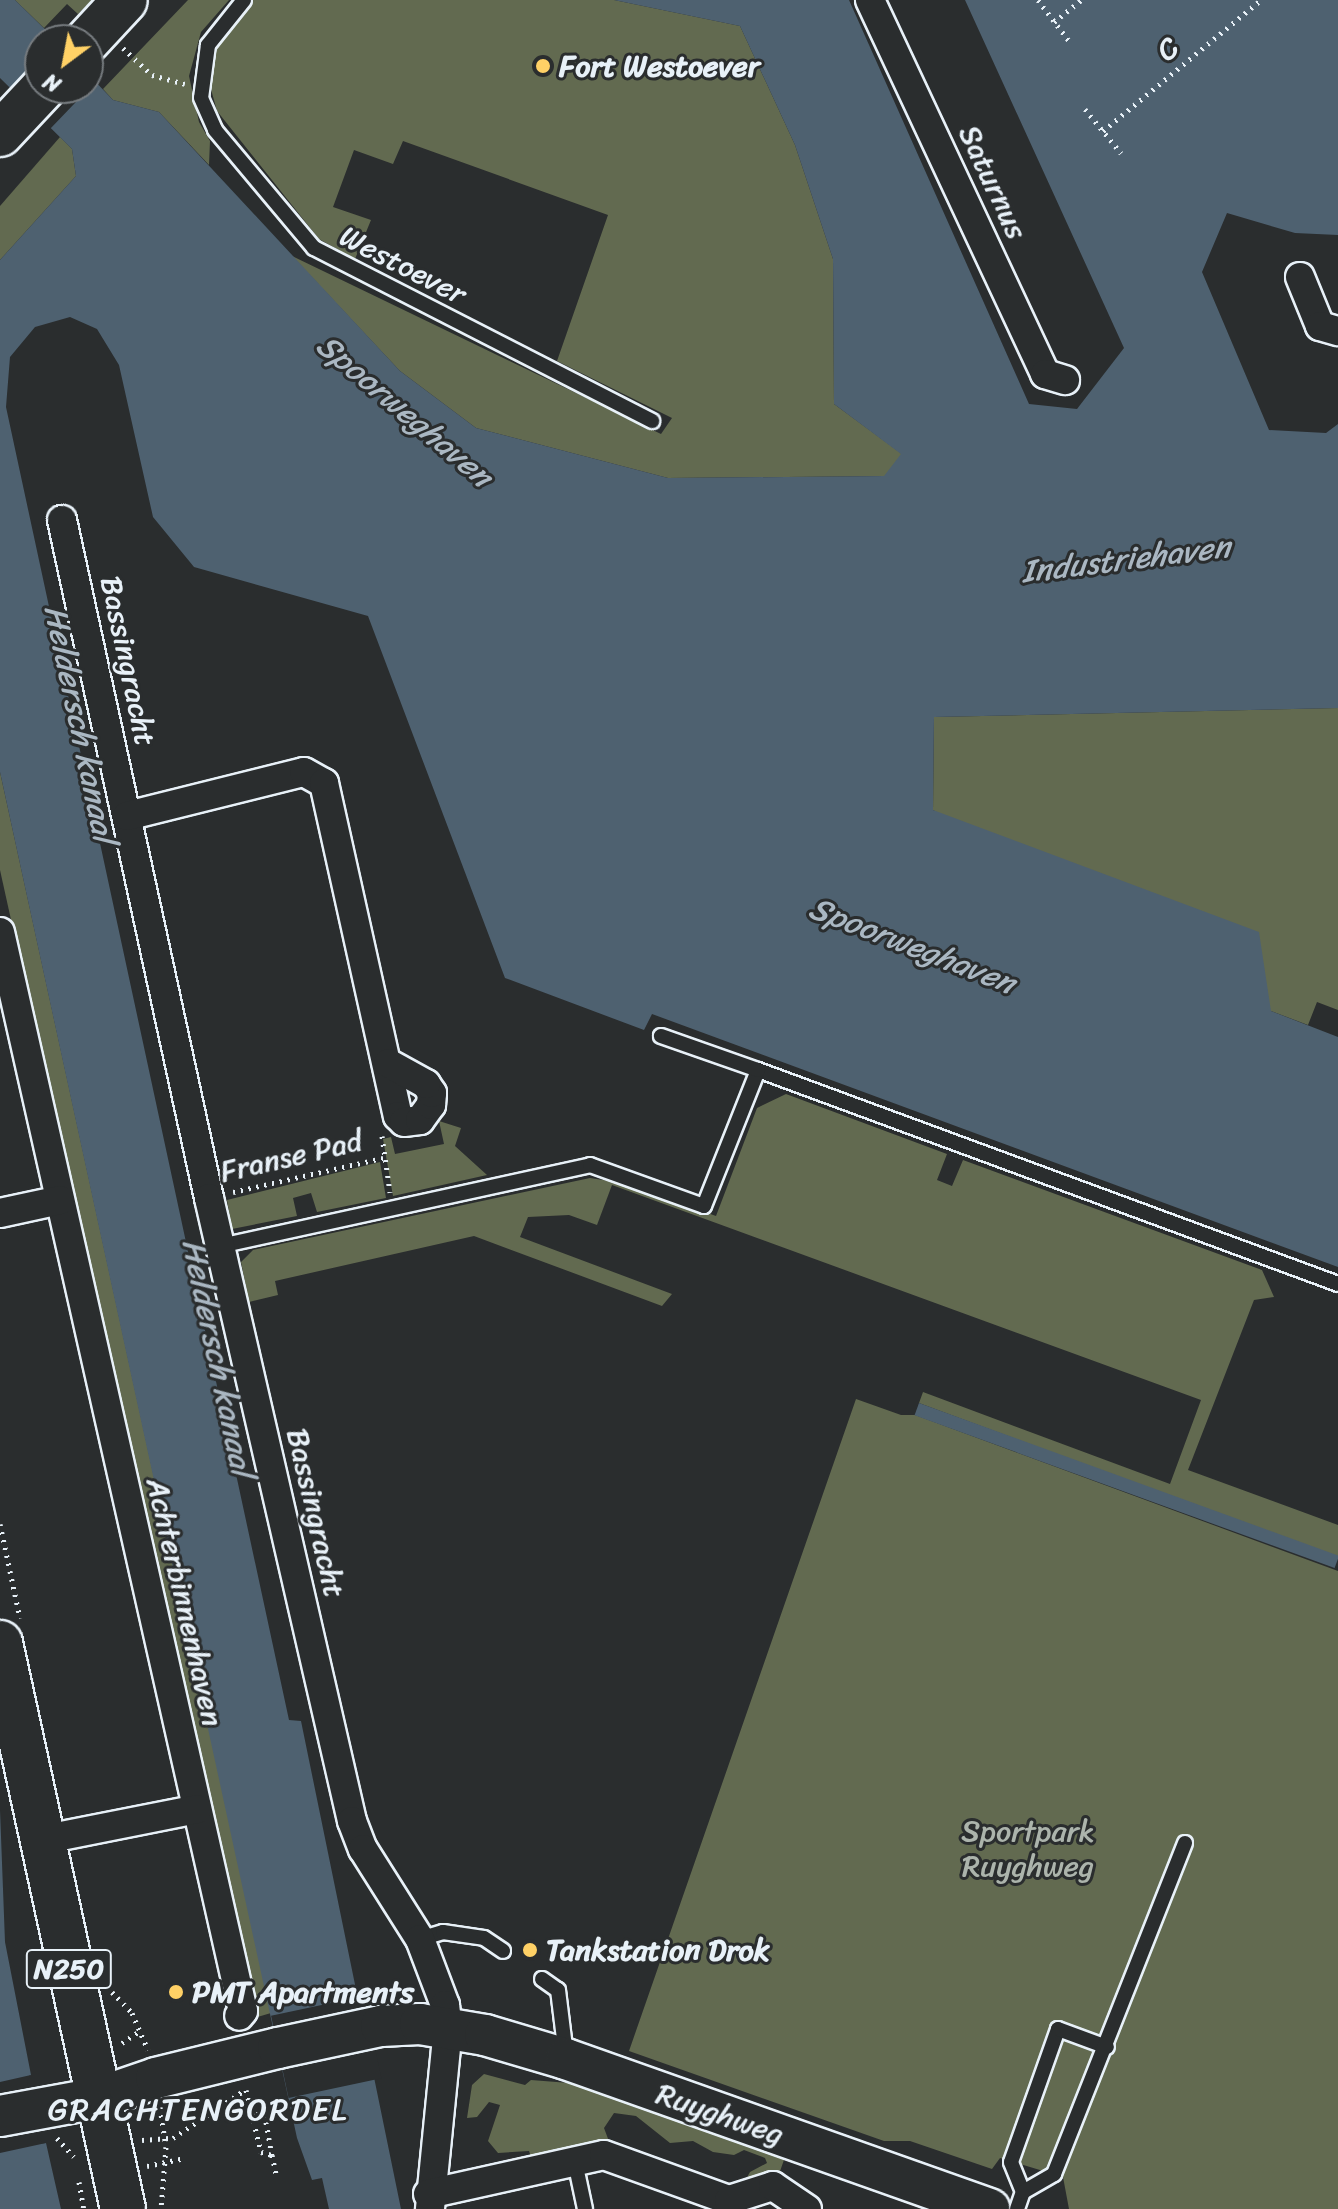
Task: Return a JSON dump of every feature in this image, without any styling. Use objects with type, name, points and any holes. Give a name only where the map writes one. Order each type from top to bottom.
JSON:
[{"type":"main road","points":[[104,42],[125,0]]},
{"type":"main road","name":"N250","points":[[0,1643],[123,2209]]},
{"type":"street","name":"Saturnus","points":[[870,0],[1045,374],[1065,380]]},
{"type":"street","points":[[1300,277],[1320,326],[1338,331]]},
{"type":"street","name":"Bassingracht","points":[[62,520],[209,1198],[352,1821],[363,1849],[420,1939],[441,1988],[448,2028],[429,2202]]},
{"type":"street","points":[[127,816],[304,772],[324,783],[388,1063]]},
{"type":"street","name":"Achterbinnenhaven","points":[[0,932],[243,2011],[239,2016]]},
{"type":"street","points":[[0,1213],[60,1200]]},
{"type":"street","points":[[41,1840],[197,1809]]},
{"type":"street","name":"Ruyghweg","points":[[0,2116],[44,2117],[156,2078],[265,2079],[384,2037],[448,2028],[566,2059],[1006,2201]]},
{"type":"street","name":"Ruyghweg","points":[[429,2202],[604,2155],[729,2200],[773,2186],[807,2209]]},
{"type":"lane","name":"Westoever","points":[[244,0],[208,45],[200,84],[204,110],[215,130],[314,248],[652,421]]},
{"type":"lane","points":[[661,1036],[1338,1284]]},
{"type":"lane","points":[[220,1246],[590,1165],[704,1206],[758,1070]]},
{"type":"lane","points":[[1006,2201],[1054,2174],[1107,2047],[1185,1843]]},
{"type":"lane","points":[[420,1939],[457,1934],[484,1938],[503,1951]]},
{"type":"lane","points":[[542,1979],[558,1990],[566,2059]]},
{"type":"lane","points":[[1006,2201],[1011,2162],[1058,2029],[1107,2047]]},
{"type":"lane","points":[[575,2162],[585,2209]]},
{"type":"lane","points":[[1006,2201],[1017,2209]]},
{"type":"path","points":[[1038,0],[1070,42]]},
{"type":"path","points":[[1054,22],[1081,0]]},
{"type":"path","name":"C","points":[[1103,131],[1261,0]]},
{"type":"path","points":[[104,42],[163,80],[200,84]]},
{"type":"path","points":[[1085,109],[1121,153]]},
{"type":"path","name":"Franse Pad","points":[[209,1198],[383,1158],[393,1209]]},
{"type":"path","points":[[161,2209],[164,2141],[265,2079]]},
{"type":"path","points":[[265,2079],[261,2152],[272,2155]]},
{"type":"path","points":[[265,2079],[254,2104],[266,2122],[276,2174]]},
{"type":"path","points":[[44,2117],[73,2154],[84,2209]]},
{"type":"green space","points":[[15,0],[92,0],[78,14],[67,4],[48,24],[40,24]]},
{"type":"green space","points":[[188,0],[229,0],[201,32],[189,76],[199,122],[210,141],[209,165],[159,112],[113,100],[104,88]]},
{"type":"green space","points":[[253,0],[614,0],[740,26],[795,145],[833,259],[834,404],[902,454],[885,476],[668,478],[476,428],[400,371],[292,256],[661,434],[672,418],[557,361],[608,215],[403,141],[393,164],[354,150],[333,207],[371,220],[355,259],[319,239],[217,111],[209,82],[213,57],[222,35]]},
{"type":"green space","points":[[60,137],[72,149],[76,176],[0,260],[0,206]]},
{"type":"green space","points":[[1338,708],[1338,1010],[1317,1002],[1308,1025],[1271,1011],[933,810],[934,717]]},
{"type":"green space","points":[[0,772],[271,2013],[254,2018],[0,870]]},
{"type":"green space","points":[[786,1094],[947,1154],[937,1180],[952,1186],[963,1160],[1262,1270],[1274,1297],[1254,1300],[1188,1470],[1338,1525],[1338,1559],[919,1403],[923,1392],[1170,1484],[1201,1400],[612,1185],[597,1225],[569,1215],[528,1217],[520,1237],[672,1294],[662,1306],[474,1236],[275,1281],[278,1295],[249,1302],[241,1262],[253,1250],[590,1178],[623,1183],[716,1216],[757,1108]]},
{"type":"green space","points":[[439,1121],[461,1128],[455,1146],[487,1175],[393,1196],[383,1139],[391,1137],[395,1154],[444,1144]]},
{"type":"green space","points":[[380,1162],[386,1198],[317,1212],[311,1193],[293,1198],[297,1216],[232,1229],[227,1200]]},
{"type":"green space","name":"Sportpark Ruyghweg","points":[[856,1399],[901,1415],[915,1415],[1338,1571],[1338,2209],[1069,2209],[1063,2177],[1000,2158],[992,2169],[910,2141],[884,2141],[629,2051]]},
{"type":"green space","points":[[484,2074],[525,2085],[531,2080],[582,2084],[785,2157],[778,2177],[744,2183],[750,2172],[767,2163],[765,2158],[744,2150],[734,2155],[713,2152],[693,2141],[670,2143],[636,2116],[614,2113],[604,2128],[610,2144],[532,2160],[529,2151],[498,2153],[488,2141],[500,2105],[489,2102],[477,2117],[467,2118],[472,2085]]},
{"type":"water","points":[[0,0],[15,0],[40,24],[24,24],[24,102],[0,78]]},
{"type":"water","points":[[614,0],[849,0],[1029,404],[1077,409],[1124,348],[965,0],[1338,0],[1338,235],[1295,233],[1227,213],[1202,272],[1269,430],[1326,433],[1338,424],[1338,708],[934,717],[933,810],[1259,932],[1271,1011],[1338,1037],[1338,1267],[652,1014],[644,1030],[505,978],[368,616],[194,567],[153,517],[119,365],[97,329],[70,317],[35,327],[10,357],[6,407],[289,1720],[301,1721],[401,2209],[329,2209],[322,2178],[312,2180],[297,2138],[0,772],[0,260],[76,176],[72,149],[26,104],[104,104],[104,91],[113,100],[159,112],[400,371],[476,428],[668,478],[884,476],[901,454],[834,404],[833,259],[795,145],[740,26]]},
{"type":"water","points":[[919,1403],[1338,1556],[1335,1568],[915,1415]]},
{"type":"water","points":[[0,1810],[5,1942],[31,2075],[22,2079],[35,2144],[46,2143],[61,2209],[0,2209]]},
{"type":"pier","points":[[24,81],[24,104],[74,104],[50,129],[12,94]]},
{"type":"pier","points":[[364,1996],[381,2078],[289,2098],[271,2016]]},
{"type":"pier","points":[[31,2075],[27,2081],[38,2140],[46,2143],[0,2153],[0,2082]]},
{"type":"place","name":"Fort Westoever","points":[[543,66]]},
{"type":"place","name":"Tankstation Drok","points":[[530,1950]]},
{"type":"place","name":"PMT Apartments","points":[[176,1992]]},
{"type":"district","name":"GRACHTENGORDEL","points":[[198,2110]]},
{"type":"water label","name":"Spoorweghaven","points":[[404,411]]},
{"type":"water label","name":"Industriehaven","points":[[1126,560]]},
{"type":"water label","name":"Heldersch kanaal","points":[[79,724]]},
{"type":"water label","name":"Spoorweghaven","points":[[912,946]]},
{"type":"water label","name":"Heldersch kanaal","points":[[217,1358]]}]
